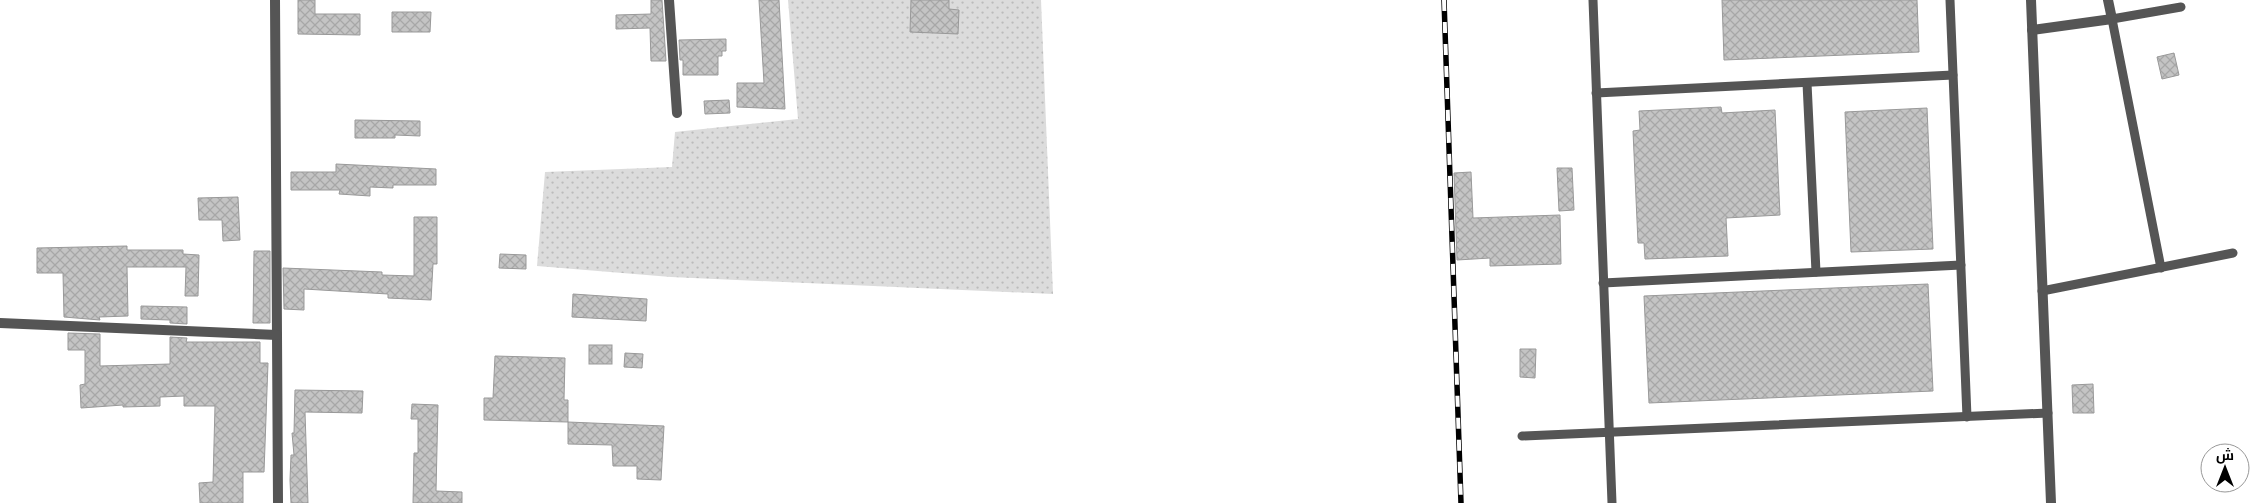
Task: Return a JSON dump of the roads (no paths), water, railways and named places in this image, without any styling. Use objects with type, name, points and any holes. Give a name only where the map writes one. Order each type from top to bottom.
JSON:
[{"type":"street","points":[[275,0],[278,503]]},
{"type":"street","points":[[669,0],[677,113]]},
{"type":"street","points":[[2031,0],[2051,503]]},
{"type":"street","points":[[2032,30],[2112,19],[2108,0]]},
{"type":"street","points":[[0,323],[277,335]]},
{"type":"lane","points":[[1593,0],[1612,503]]},
{"type":"lane","points":[[1950,0],[1967,417]]},
{"type":"lane","points":[[2161,268],[2112,19],[2181,7]]},
{"type":"lane","points":[[1596,93],[1953,76]]},
{"type":"lane","points":[[1807,82],[1816,272]]},
{"type":"lane","points":[[2042,291],[2233,253]]},
{"type":"lane","points":[[1603,283],[1961,265]]},
{"type":"lane","points":[[1522,436],[2048,413]]},
{"type":"railway","points":[[1444,0],[1461,503]]}]
